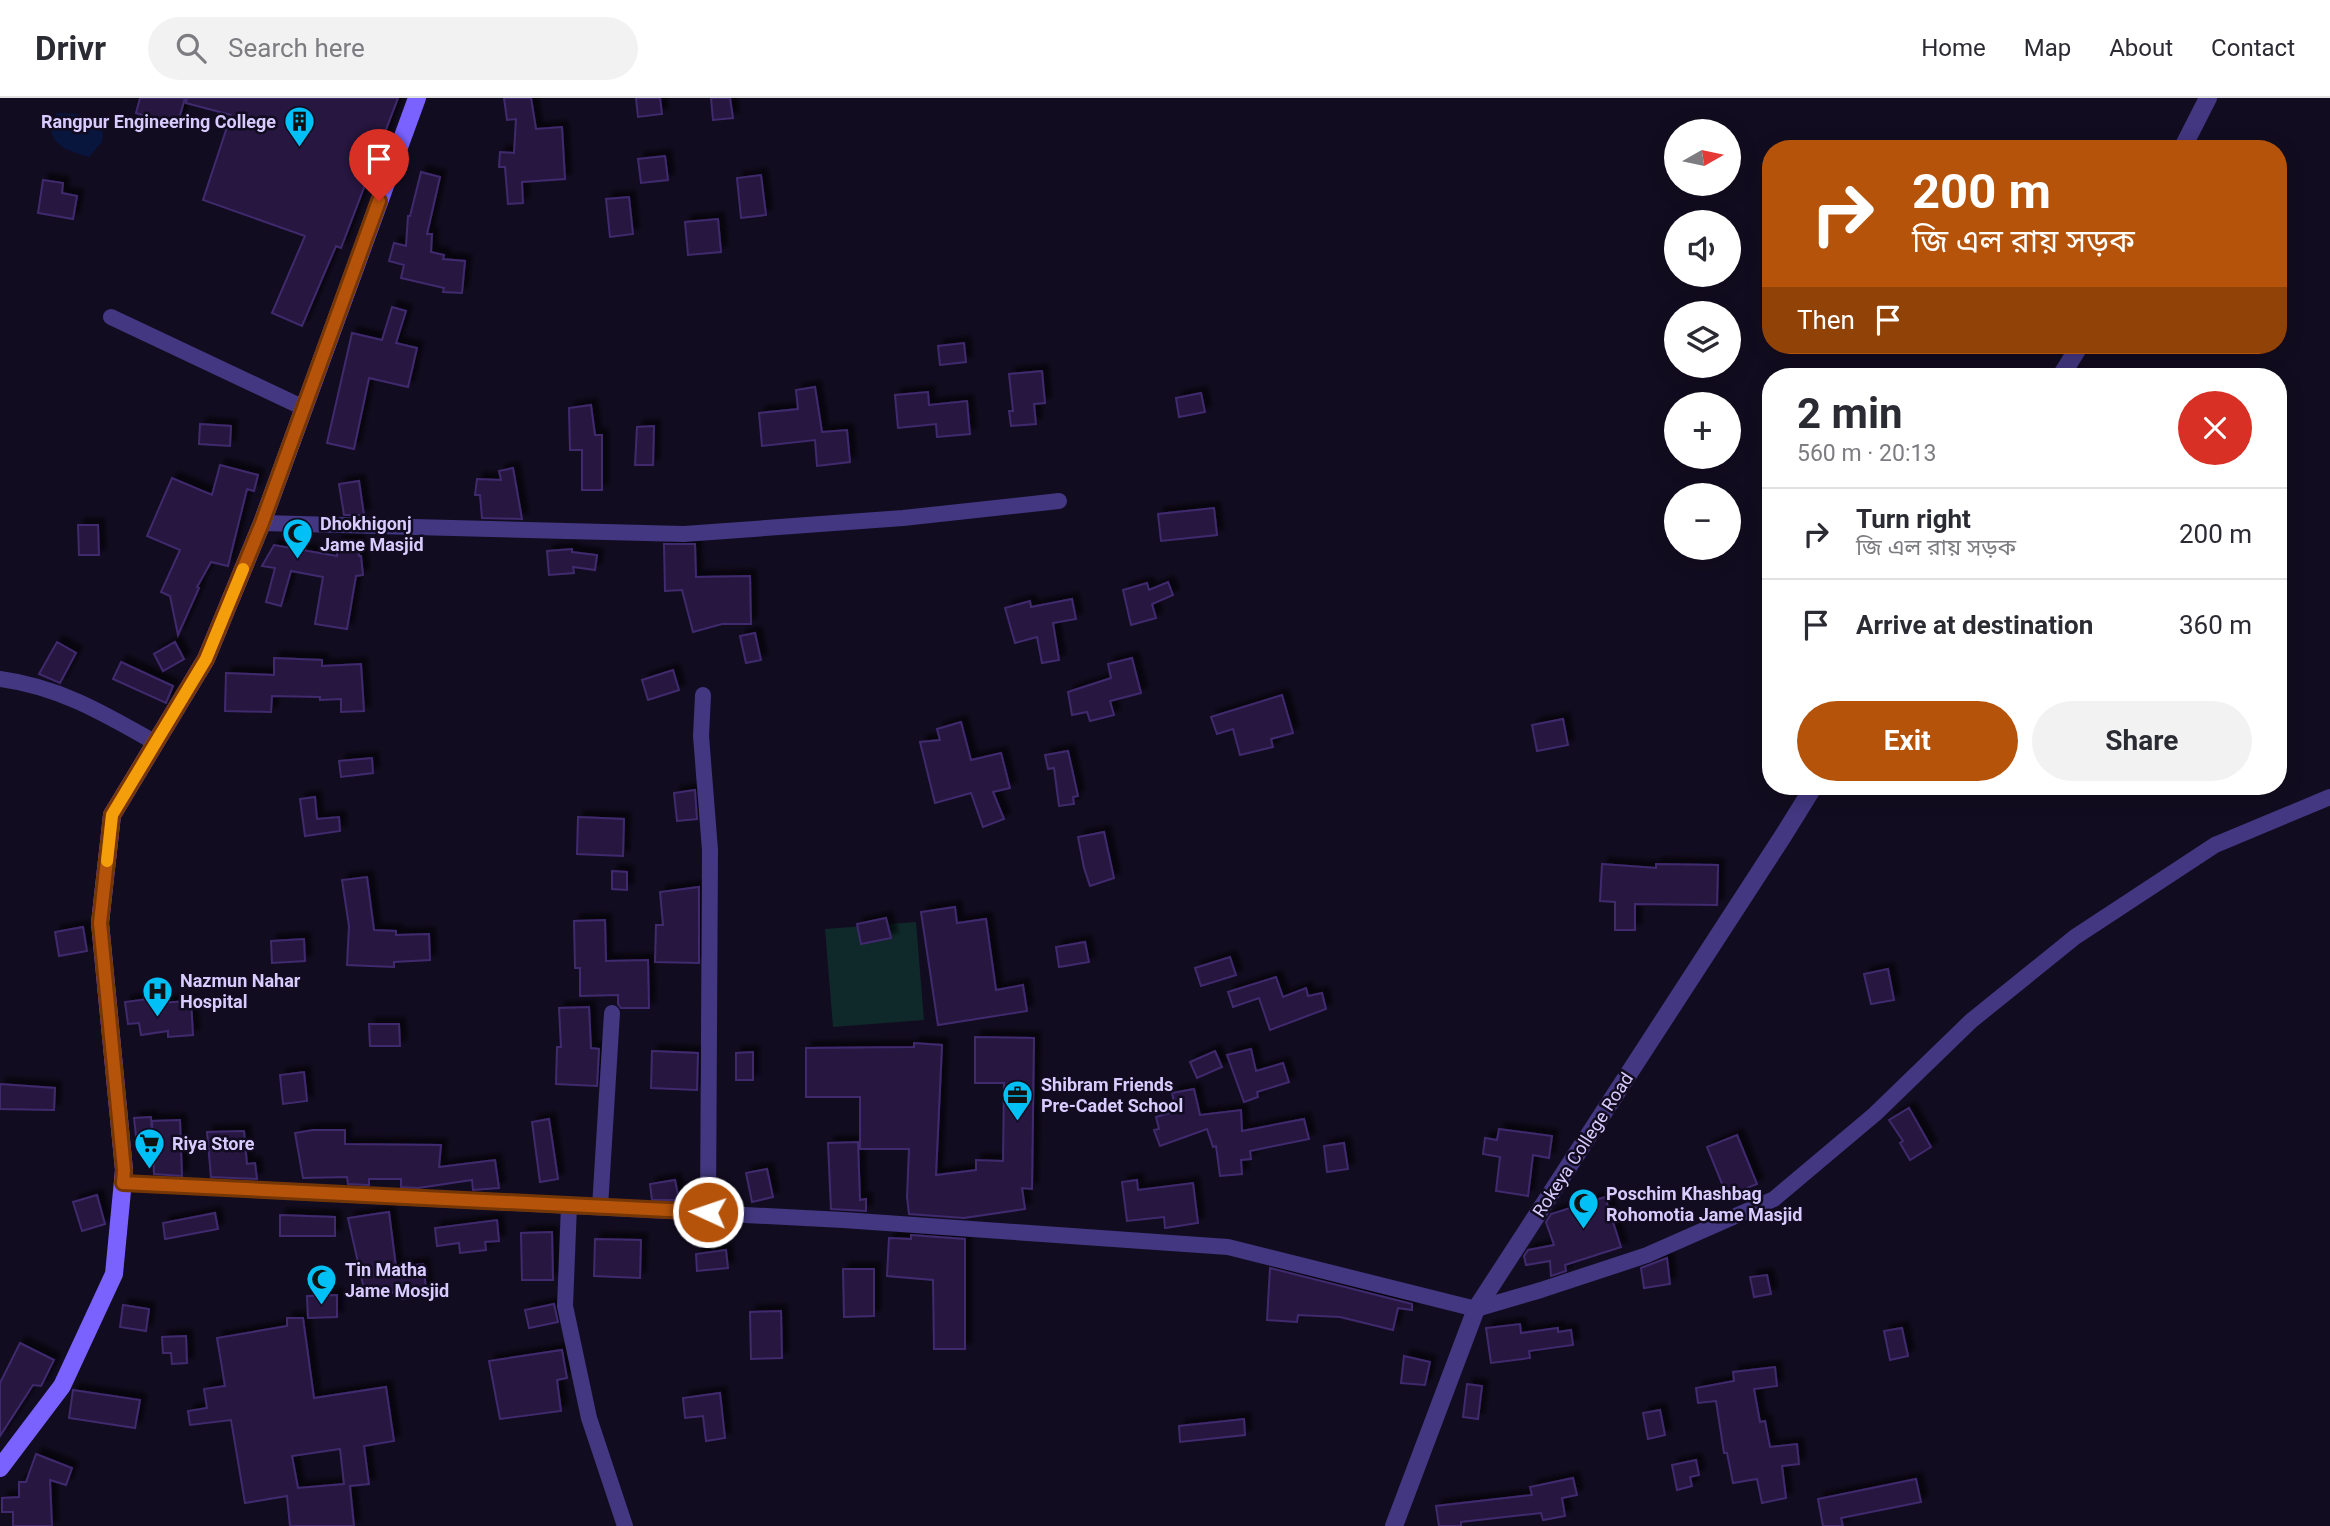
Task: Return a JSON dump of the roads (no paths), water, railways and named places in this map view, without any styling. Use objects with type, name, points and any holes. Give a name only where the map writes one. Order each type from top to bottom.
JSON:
[{"type":"main road","points":[[0,1468],[62,1386],[114,1274],[124,1170],[100,923],[112,815],[206,659],[262,523],[417,98]]},
{"type":"street","points":[[2187,140],[2208,98]]},
{"type":"street","points":[[111,317],[304,408]]},
{"type":"street","points":[[262,523],[684,534],[904,518],[1059,501]]},
{"type":"street","points":[[0,679],[20,682],[82,701],[156,743]]},
{"type":"street","points":[[703,695],[701,736],[710,850],[708,1212]]},
{"type":"street","name":"Rokeya College Road","points":[[1394,1526],[1476,1309],[1808,795]]},
{"type":"street","points":[[123,1183],[857,1220],[1228,1247],[1476,1309],[1647,1255],[1774,1199],[1874,1114],[1971,1021],[2075,937],[2215,845],[2330,797]]},
{"type":"street","points":[[600,1206],[612,1013]]},
{"type":"street","points":[[569,1205],[565,1306],[589,1418],[625,1526]]},
{"type":"water","points":[[57,113],[77,114],[98,123],[103,133],[102,142],[89,157],[62,147],[54,138],[50,123]]},
{"type":"place","name":"Rangpur Engineering College","points":[[299,149]]},
{"type":"place","name":"Dhokhigonj Jame Masjid","points":[[297,561]]},
{"type":"place","name":"Nazmun Nahar Hospital","points":[[157,1018]]},
{"type":"place","name":"Shibram Friends Pre-Cadet School","points":[[1018,1122]]},
{"type":"place","name":"Riya Store","points":[[149,1171]]},
{"type":"place","name":"Poschim Khashbag Rohomotia Jame Masjid","points":[[1583,1231]]},
{"type":"place","name":"Tin Matha Jame Mosjid","points":[[322,1307]]}]
